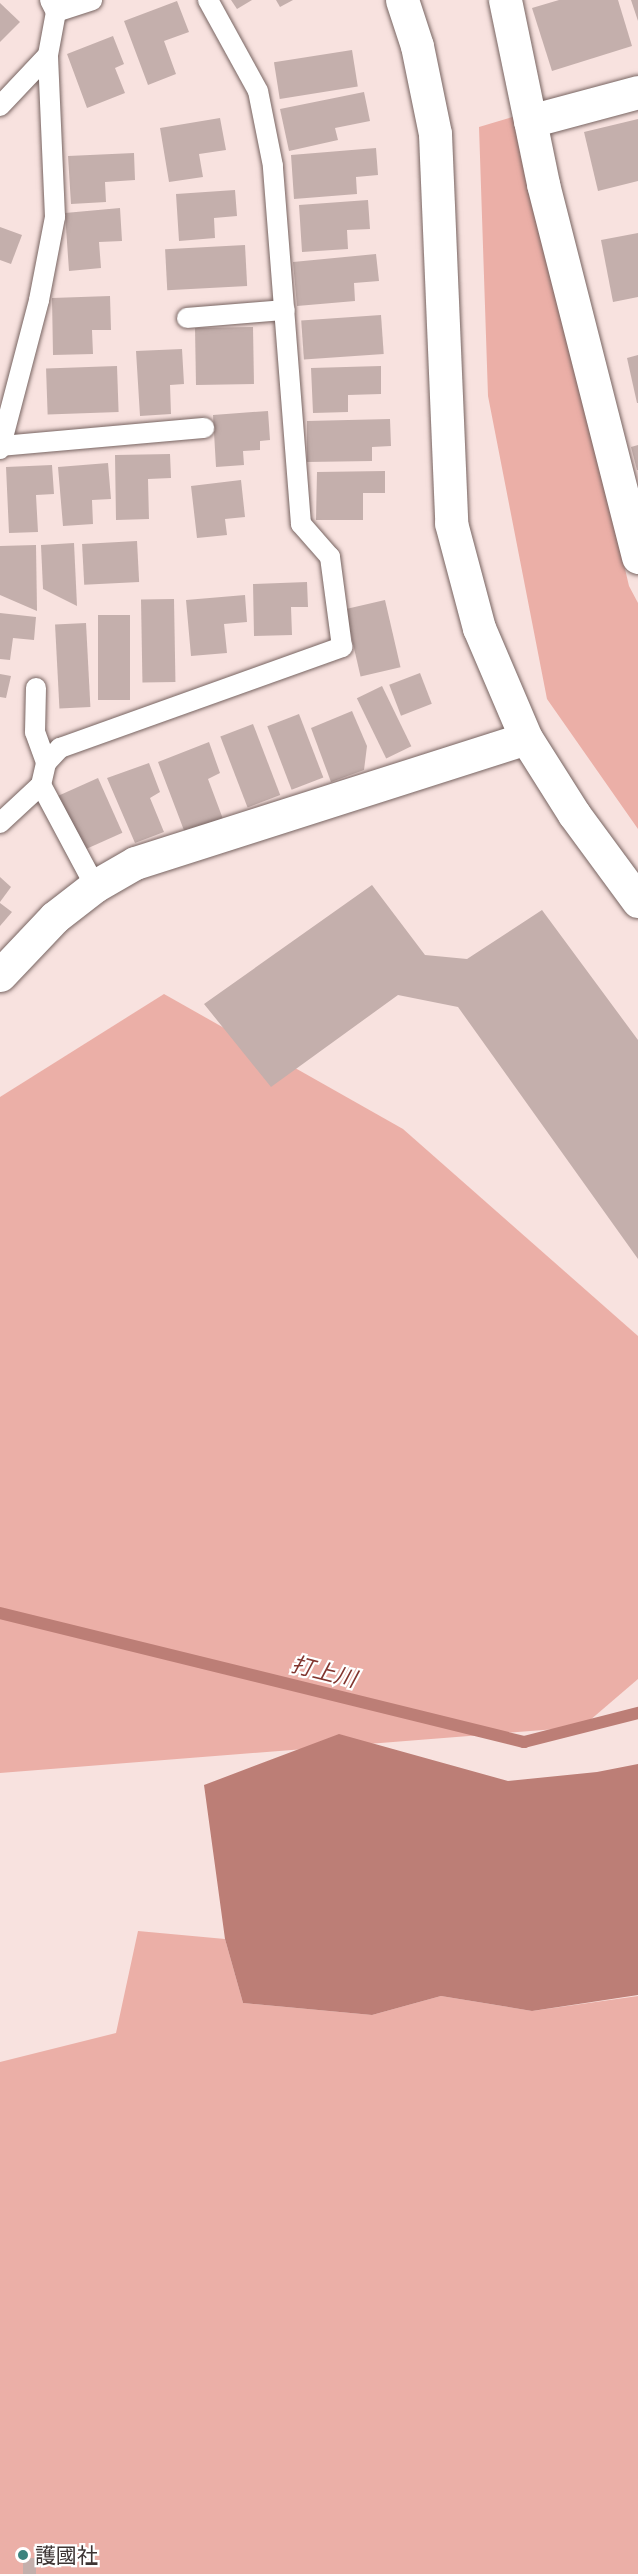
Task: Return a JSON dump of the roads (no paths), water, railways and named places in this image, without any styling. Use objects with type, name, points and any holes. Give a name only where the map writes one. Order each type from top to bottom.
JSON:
[{"type":"street","points":[[402,0],[417,46],[435,134],[451,523],[479,628],[526,738],[574,814],[638,901]]},
{"type":"street","points":[[505,0],[543,184],[638,557]]},
{"type":"street","points":[[530,121],[638,92]]},
{"type":"street","points":[[0,975],[55,917],[94,886],[135,863],[526,738]]},
{"type":"lane","points":[[92,0],[53,6],[48,55],[55,218],[39,300],[0,448],[204,429]]},
{"type":"lane","points":[[0,823],[41,785],[46,763],[60,748],[342,647],[330,557],[301,524],[273,166],[258,91],[208,0]]},
{"type":"lane","points":[[0,106],[48,55]]},
{"type":"lane","points":[[187,318],[285,310]]},
{"type":"lane","points":[[36,688],[35,732],[46,763]]},
{"type":"lane","points":[[41,785],[94,886]]},
{"type":"waterway","name":"打上川","points":[[0,1613],[524,1742],[638,1713]]},
{"type":"place","name":"護國社","points":[[23,2555]]}]
